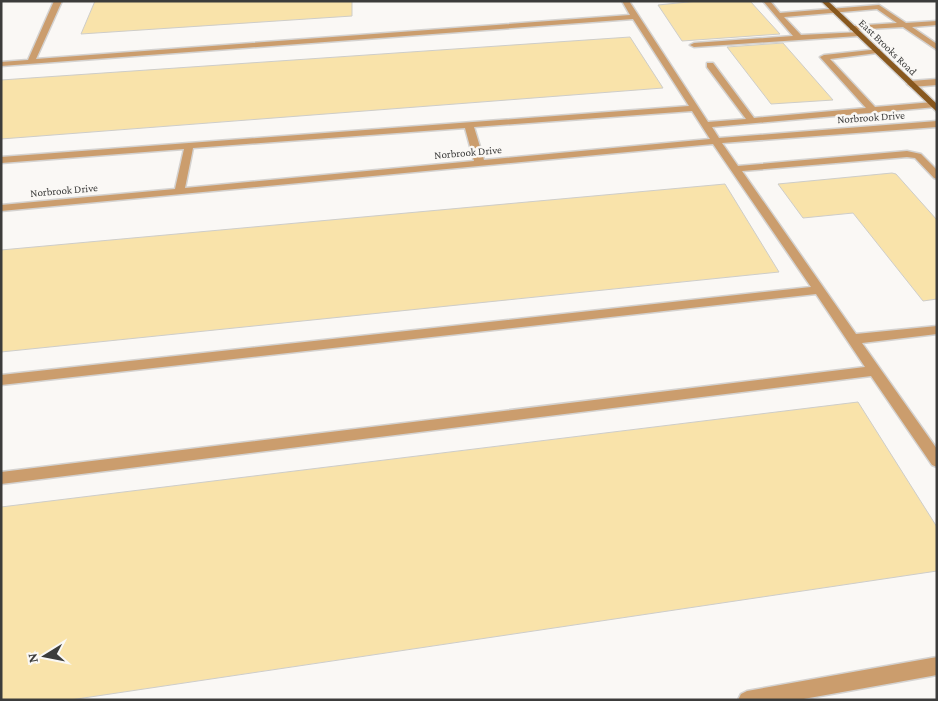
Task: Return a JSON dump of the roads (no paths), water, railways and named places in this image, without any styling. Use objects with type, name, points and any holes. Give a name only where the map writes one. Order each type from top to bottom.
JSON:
[{"type":"main road","name":"East Brooks Road","points":[[824,1],[935,107]]},
{"type":"street","points":[[32,62],[58,1]]},
{"type":"street","points":[[626,1],[705,125],[937,461]]},
{"type":"street","points":[[766,1],[799,38]]},
{"type":"street","points":[[872,1],[937,48]]},
{"type":"street","points":[[778,15],[879,7]]},
{"type":"street","points":[[1,64],[636,17]]},
{"type":"street","points":[[694,45],[799,38],[937,23]]},
{"type":"street","points":[[873,110],[824,57],[876,51]]},
{"type":"street","points":[[710,65],[752,121]]},
{"type":"street","points":[[911,84],[937,82]]},
{"type":"street","points":[[705,125],[873,110],[935,107]]},
{"type":"street","points":[[1,160],[694,108]]},
{"type":"street","name":"Norbrook Drive","points":[[1,208],[716,141],[937,124]]},
{"type":"street","points":[[470,125],[480,163]]},
{"type":"street","points":[[179,192],[190,146]]},
{"type":"street","points":[[735,169],[907,154],[918,156],[937,176]]},
{"type":"street","points":[[1,380],[820,290]]},
{"type":"street","points":[[853,339],[937,330]]},
{"type":"street","points":[[1,478],[875,371]]},
{"type":"street","points":[[747,700],[937,666]]}]
